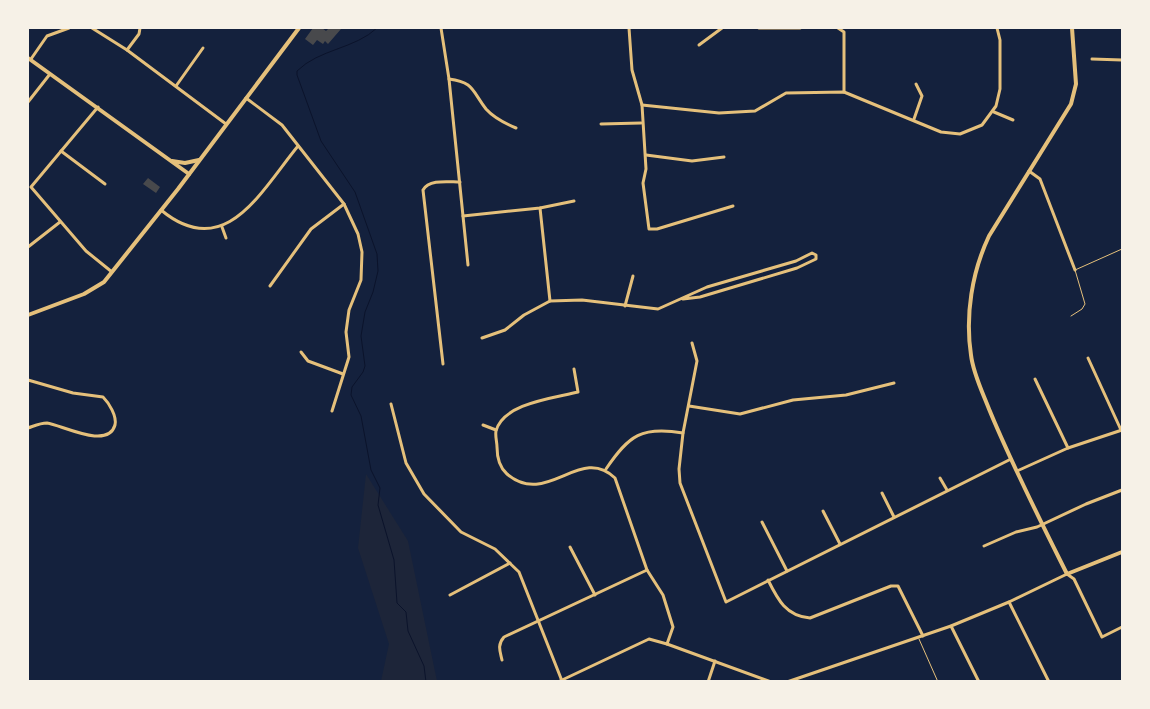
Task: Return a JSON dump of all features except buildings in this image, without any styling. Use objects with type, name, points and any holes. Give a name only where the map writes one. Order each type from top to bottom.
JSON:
[{"type":"street","points":[[69,28],[47,36],[29,59],[189,174]]},
{"type":"street","points":[[92,28],[127,50],[226,124]]},
{"type":"street","points":[[127,50],[140,28]]},
{"type":"street","points":[[28,315],[84,294],[104,282],[189,174],[299,28]]},
{"type":"street","points":[[441,28],[449,79],[468,265]]},
{"type":"street","points":[[629,28],[632,70],[642,106],[641,123],[646,155],[643,183],[649,229],[657,229],[733,206]]},
{"type":"street","points":[[699,45],[722,28]]},
{"type":"street","points":[[759,28],[800,28]]},
{"type":"street","points":[[838,28],[844,32],[844,92]]},
{"type":"street","points":[[642,106],[719,113],[756,111],[786,93],[844,92],[914,119],[941,132],[960,134],[982,125],[994,112],[1000,89],[1000,40],[997,28]]},
{"type":"street","points":[[1072,28],[1076,68],[1074,96],[1064,118],[1029,171],[982,250],[970,313],[972,365],[1011,459],[1067,574],[1074,579],[1102,637],[1122,627]]},
{"type":"street","points":[[176,86],[204,48]]},
{"type":"street","points":[[1092,59],[1122,60]]},
{"type":"street","points":[[28,102],[51,73]]},
{"type":"street","points":[[449,79],[463,81],[472,87],[486,109],[497,119],[516,128]]},
{"type":"street","points":[[914,119],[922,96],[916,84]]},
{"type":"street","points":[[246,98],[282,125],[344,204],[358,234],[362,252],[361,280],[348,310],[346,332],[349,357],[332,411]]},
{"type":"street","points":[[98,107],[31,187],[86,251],[112,272]]},
{"type":"street","points":[[994,112],[1013,120]]},
{"type":"street","points":[[600,124],[641,123]]},
{"type":"street","points":[[160,210],[187,228],[204,230],[222,227],[242,215],[298,146]]},
{"type":"street","points":[[61,151],[104,184]]},
{"type":"street","points":[[646,155],[692,161],[724,157]]},
{"type":"street","points":[[171,161],[185,163],[199,160]]},
{"type":"street","points":[[1029,171],[1040,179],[1075,270]]},
{"type":"street","points":[[443,364],[423,196],[424,188],[430,184],[460,182]]},
{"type":"street","points":[[463,216],[540,208],[574,201]]},
{"type":"street","points":[[270,286],[311,229],[344,204]]},
{"type":"street","points":[[540,208],[550,301]]},
{"type":"street","points":[[28,247],[60,222]]},
{"type":"street","points":[[222,227],[226,238]]},
{"type":"street","points":[[482,338],[505,330],[524,315],[550,301],[582,300],[658,309],[707,287],[796,260],[812,253],[816,255],[816,259],[796,268],[700,297],[683,299]]},
{"type":"street","points":[[625,306],[633,276]]},
{"type":"street","points":[[692,343],[698,361],[683,433],[679,469],[680,483],[726,602],[1011,459]]},
{"type":"street","points":[[301,352],[308,361],[343,374]]},
{"type":"street","points":[[1017,471],[1068,448],[1122,430],[1088,358]]},
{"type":"street","points":[[574,369],[578,392],[523,405],[510,412],[496,430],[497,458],[506,473],[521,483],[536,486],[589,467],[606,469],[615,478],[647,570],[664,596],[673,627],[667,644]]},
{"type":"street","points":[[1035,379],[1068,448]]},
{"type":"street","points":[[28,380],[73,393],[98,394],[106,400],[115,422],[112,430],[105,435],[92,436],[53,424],[44,423],[28,428]]},
{"type":"street","points":[[689,406],[740,414],[793,400],[846,395],[894,382]]},
{"type":"street","points":[[391,404],[406,463],[424,494],[461,532],[495,549],[520,572],[561,681],[648,640],[667,644],[771,682]]},
{"type":"street","points":[[483,425],[496,430]]},
{"type":"street","points":[[606,469],[616,454],[634,437],[658,429],[683,433]]},
{"type":"street","points":[[940,478],[947,490]]},
{"type":"street","points":[[984,546],[1016,532],[1043,524],[1122,490]]},
{"type":"street","points":[[882,493],[894,517]]},
{"type":"street","points":[[822,511],[840,544]]},
{"type":"street","points":[[762,522],[787,571]]},
{"type":"street","points":[[570,547],[595,595]]},
{"type":"street","points":[[788,682],[951,626],[1009,602],[1067,574],[1122,552]]},
{"type":"street","points":[[450,595],[510,563]]},
{"type":"street","points":[[502,660],[499,649],[500,642],[647,570]]},
{"type":"street","points":[[768,580],[783,607],[800,617],[810,618],[891,586],[898,586],[923,636]]},
{"type":"street","points":[[1009,602],[1050,682]]},
{"type":"street","points":[[951,626],[979,682]]},
{"type":"street","points":[[708,682],[715,661]]},
{"type":"lane","points":[[1071,316],[1082,309],[1085,304],[1075,270],[1122,249]]},
{"type":"lane","points":[[918,638],[938,682]]},
{"type":"shaded area","points":[[366,474],[408,541],[437,681],[381,681],[389,644],[358,548]]},
{"type":"waterway","points":[[377,28],[358,40],[316,58],[297,71],[297,75],[321,141],[355,192],[377,254],[378,271],[373,292],[365,312],[361,336],[365,366],[352,387],[351,395],[361,416],[371,470],[380,488],[378,505],[394,560],[397,603],[406,612],[408,631],[424,666],[426,682]]}]
